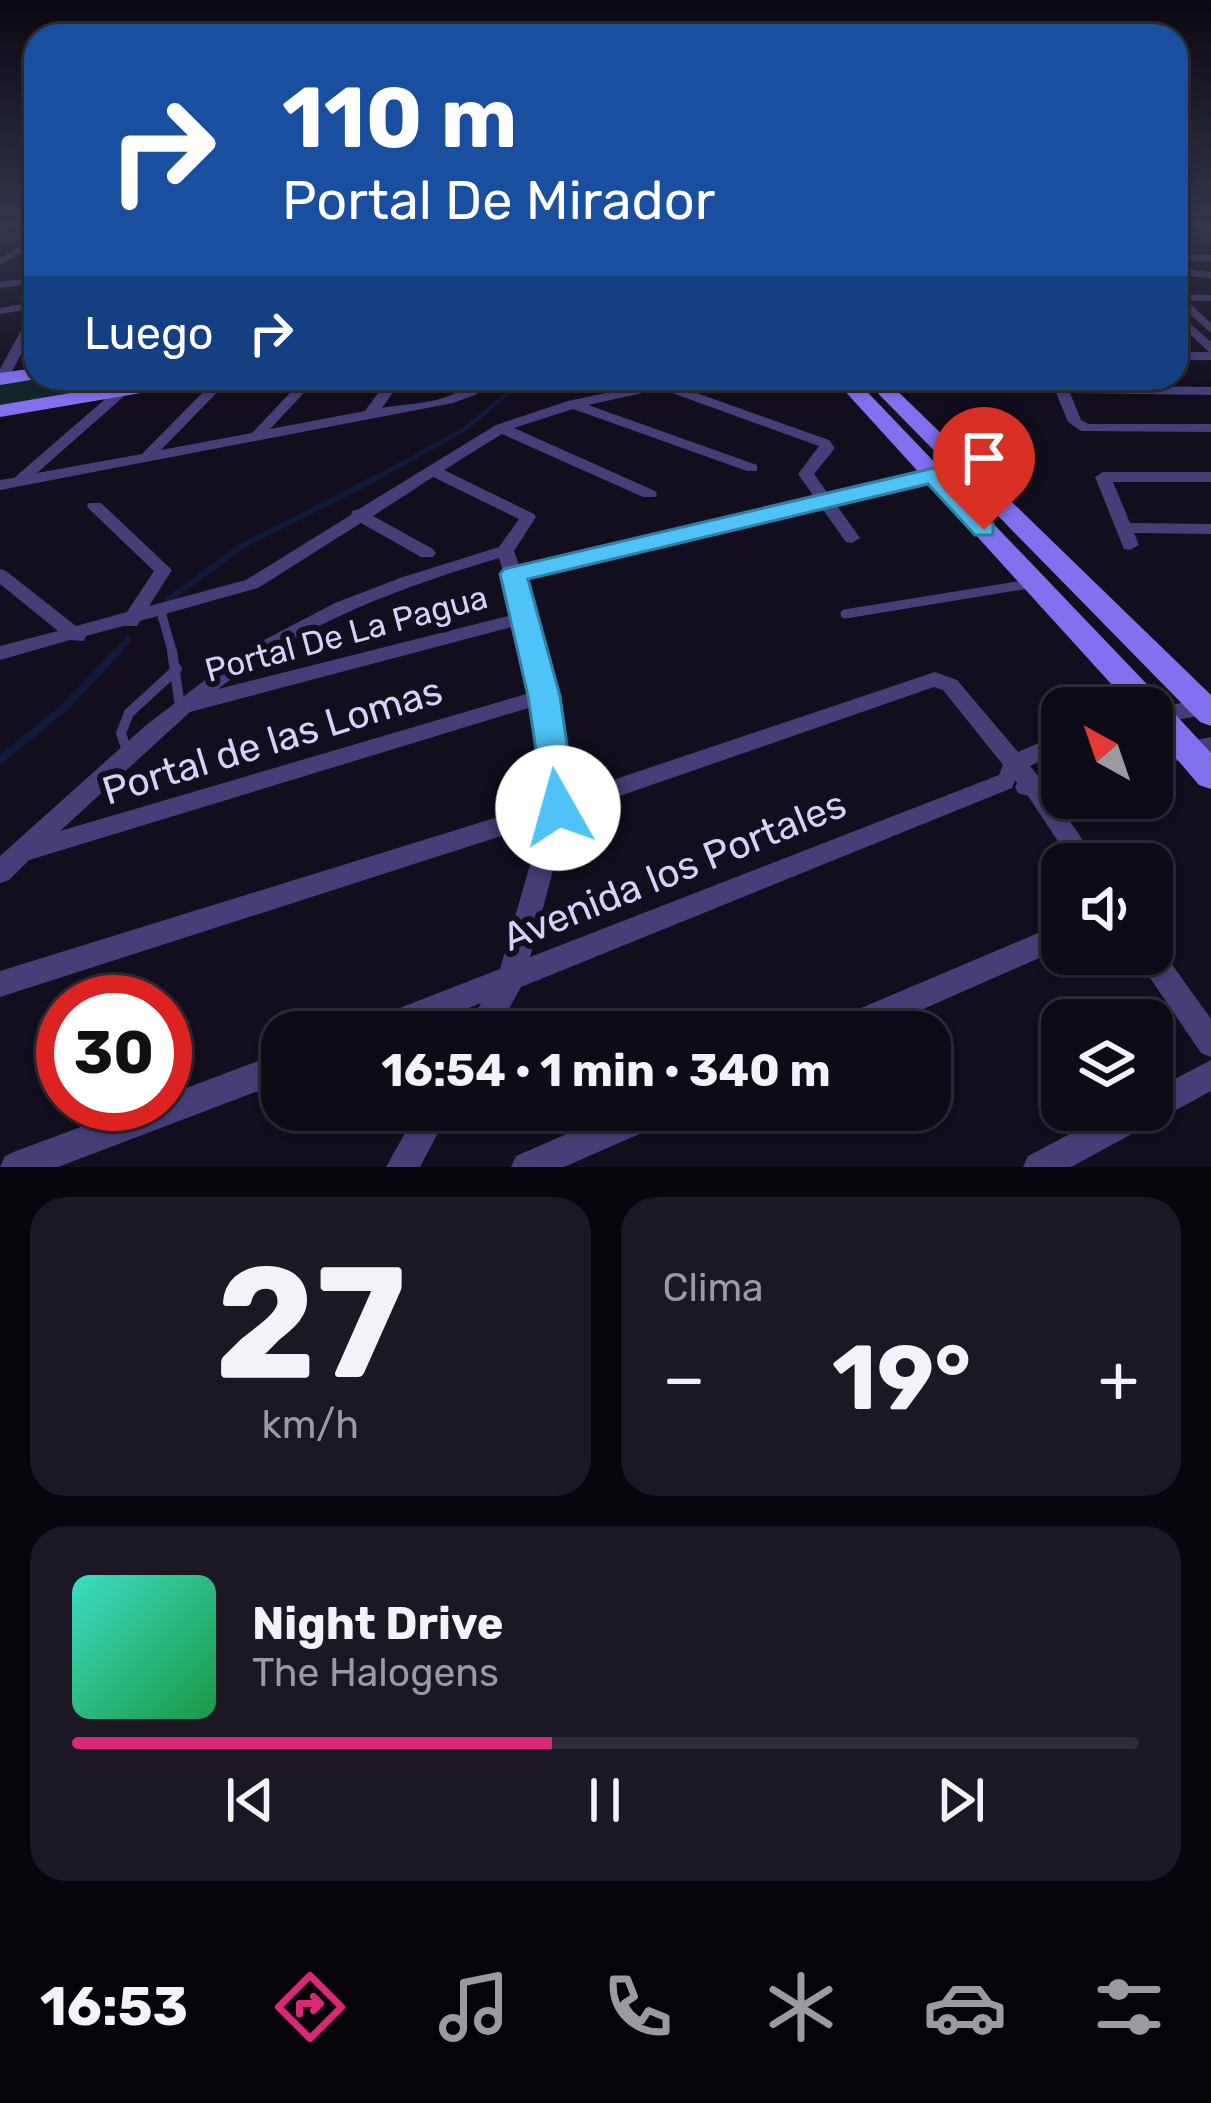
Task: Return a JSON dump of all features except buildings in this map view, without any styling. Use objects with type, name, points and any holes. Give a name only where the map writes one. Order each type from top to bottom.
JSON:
[{"type":"main road","points":[[2,412],[124,390]]},
{"type":"main road","points":[[855,390],[1130,687]]},
{"type":"main road","points":[[885,390],[1208,709]]},
{"type":"main road","points":[[934,476],[950,474],[966,489],[986,493]]},
{"type":"main road","points":[[1173,727],[1200,748],[1211,776]]},
{"type":"street","points":[[1188,331],[1211,352]]},
{"type":"street","points":[[0,379],[24,332]]},
{"type":"street","points":[[18,482],[124,390]]},
{"type":"street","points":[[148,454],[212,390]]},
{"type":"street","points":[[260,433],[300,390]]},
{"type":"street","points":[[372,412],[388,390]]},
{"type":"street","points":[[0,485],[453,399],[466,390]]},
{"type":"street","points":[[0,653],[130,622],[252,584],[501,428],[573,404],[637,390]]},
{"type":"street","points":[[674,390],[824,443],[828,448],[806,469],[822,500],[852,538]]},
{"type":"street","points":[[1063,390],[1075,422],[1086,428],[1211,428]]},
{"type":"street","points":[[573,404],[752,468]]},
{"type":"street","points":[[501,428],[649,494]]},
{"type":"street","points":[[0,872],[179,707],[254,653],[332,613],[505,551],[527,524],[524,513],[431,470]]},
{"type":"street","points":[[514,574],[934,476]]},
{"type":"street","points":[[1211,477],[1103,477],[1126,537],[1211,529]]},
{"type":"street","points":[[95,506],[163,570],[130,622]]},
{"type":"street","points":[[358,514],[427,553]]},
{"type":"street","points":[[492,1011],[510,981],[558,808],[544,696],[527,617],[505,551]]},
{"type":"street","points":[[0,575],[77,636]]},
{"type":"street","name":"Portal De La Pagua","points":[[179,707],[527,617]]},
{"type":"street","points":[[0,984],[558,808],[935,679],[950,685],[1010,773],[1036,790],[1073,843]]},
{"type":"street","name":"Portal de las Lomas","points":[[21,852],[544,696]]},
{"type":"street","points":[[1173,711],[1208,709]]},
{"type":"street","points":[[1010,773],[1041,754]]},
{"type":"street","name":"Avenida los Portales","points":[[430,1011],[1010,773]]},
{"type":"street","points":[[1036,790],[1041,788]]},
{"type":"street","points":[[886,1011],[1041,944]]},
{"type":"street","points":[[1164,975],[1211,1043]]},
{"type":"street","points":[[16,1167],[261,1075]]},
{"type":"street","points":[[1173,1095],[1211,1075]]},
{"type":"street","points":[[402,1167],[423,1131]]},
{"type":"street","points":[[526,1167],[609,1131]]},
{"type":"street","points":[[1039,1167],[1106,1131]]},
{"type":"lane","points":[[845,614],[1034,583]]},
{"type":"lane","points":[[161,612],[177,669],[179,707]]},
{"type":"lane","points":[[128,754],[121,733],[129,713],[177,669]]},
{"type":"green space","points":[[24,380],[24,390],[96,390],[0,406],[0,384]]},
{"type":"waterway","points":[[380,476],[465,429],[512,390]]},
{"type":"waterway","points":[[168,600],[242,546],[386,473]]},
{"type":"waterway","points":[[115,654],[128,640]]},
{"type":"waterway","points":[[0,760],[64,708],[118,651]]},
{"type":"route","points":[[558,808],[544,696],[514,574],[934,476],[984,530]]}]
